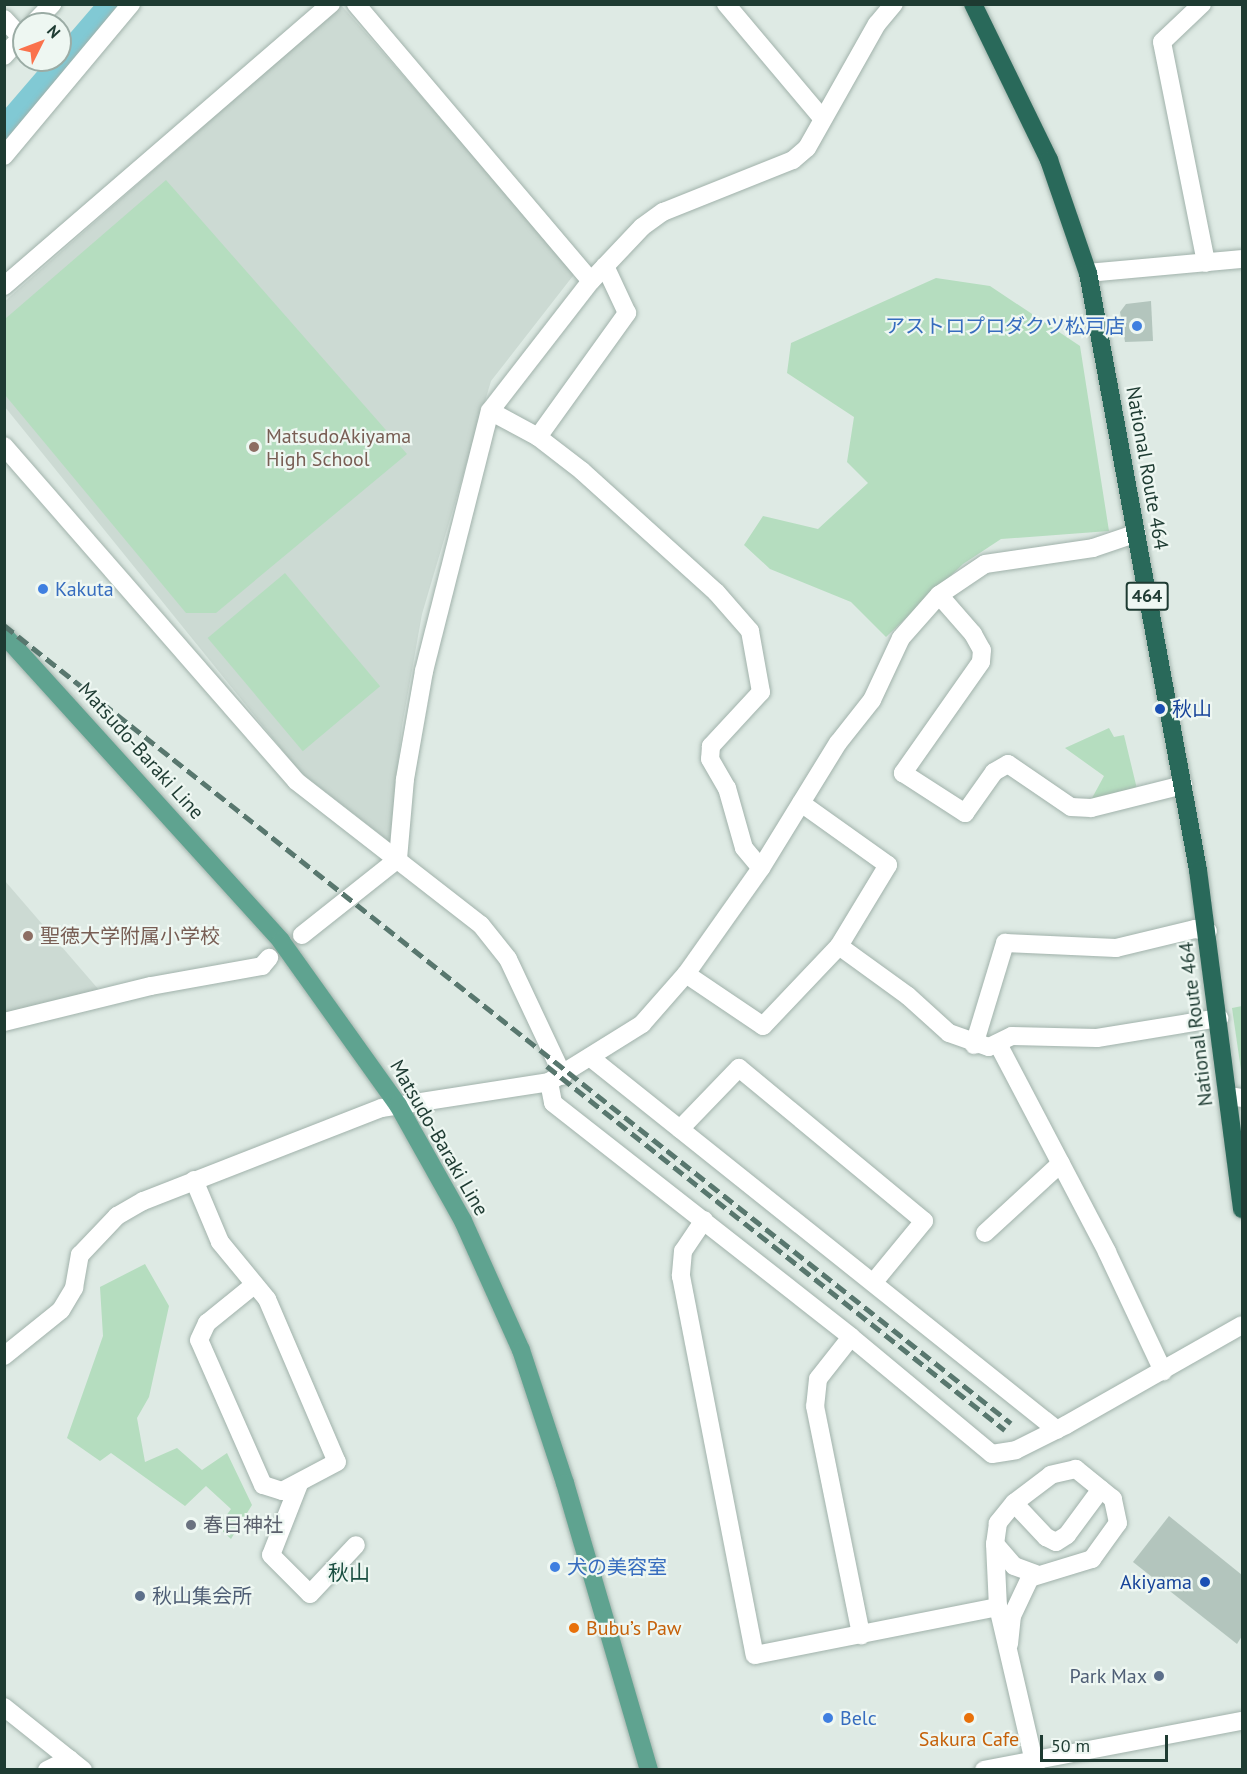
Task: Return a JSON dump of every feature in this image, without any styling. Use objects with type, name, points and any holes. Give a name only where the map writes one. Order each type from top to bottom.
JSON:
[{"type":"highway","name":"National Route 464","points":[[973,4],[1049,159],[1088,273],[1208,931],[1219,1018],[1235,1097],[1242,1209]]},
{"type":"main road","name":"Matsudo-Baraki Line","points":[[4,635],[281,941],[398,1105],[463,1221],[521,1350],[565,1483],[649,1770]]},
{"type":"street","points":[[4,156],[131,4]]},
{"type":"street","points":[[4,286],[331,4]]},
{"type":"street","points":[[356,4],[591,281]]},
{"type":"street","points":[[726,4],[823,119]]},
{"type":"street","points":[[302,935],[398,859],[405,779],[424,671],[490,411],[591,281],[642,227],[663,212],[793,160],[807,148],[877,24],[894,4]]},
{"type":"street","points":[[1202,4],[1162,42],[1206,262]]},
{"type":"street","points":[[1088,273],[1242,259]]},
{"type":"street","points":[[538,437],[627,313],[605,266]]},
{"type":"street","points":[[490,411],[538,437],[668,547],[750,631],[761,692],[711,746],[710,759],[727,788],[744,848],[761,868]]},
{"type":"street","points":[[4,446],[296,781],[481,925],[501,947],[556,1079],[554,1103],[851,1337],[992,1454],[1016,1450],[1057,1430],[1242,1325]]},
{"type":"street","points":[[4,1356],[61,1310],[74,1288],[75,1264],[105,1227],[143,1201],[398,1105],[556,1079],[642,1024],[686,974],[761,868],[838,742],[872,700],[901,638],[939,595],[985,564],[1093,548],[1137,533]]},
{"type":"street","points":[[939,595],[973,634],[982,650],[981,662],[903,773],[964,813],[994,772],[1008,764],[1071,807],[1091,808],[1183,785]]},
{"type":"street","points":[[686,974],[763,1026],[839,946],[888,865],[801,803]]},
{"type":"street","points":[[974,1044],[1005,943],[1116,948],[1195,929],[1208,931]]},
{"type":"street","points":[[839,946],[908,996],[949,1033],[974,1044],[998,1044],[1012,1036],[1097,1038],[1219,1018]]},
{"type":"street","points":[[4,1022],[151,986],[262,966],[269,958]]},
{"type":"street","points":[[998,1044],[1061,1163],[1163,1371]]},
{"type":"street","points":[[591,1058],[1057,1430]]},
{"type":"street","points":[[680,1129],[739,1068],[924,1221],[873,1283]]},
{"type":"street","points":[[985,1233],[1061,1163]]},
{"type":"street","points":[[194,1180],[220,1242],[267,1299],[337,1462],[282,1491],[263,1485],[199,1340],[207,1323],[254,1285]]},
{"type":"street","points":[[704,1220],[683,1251],[681,1276],[756,1655],[998,1607]]},
{"type":"street","points":[[851,1337],[818,1379],[815,1406],[861,1635]]},
{"type":"street","points":[[995,1544],[1008,1561],[1035,1574],[1085,1563],[1099,1553],[1116,1529],[1120,1514],[1117,1504],[1101,1489],[1076,1469],[1067,1468],[1014,1503],[998,1523],[995,1544],[998,1607],[1009,1644],[1035,1764]]},
{"type":"street","points":[[299,1484],[271,1555],[310,1594],[356,1545]]},
{"type":"street","points":[[1014,1503],[1046,1537],[1056,1542],[1067,1535],[1101,1489]]},
{"type":"street","points":[[1009,1644],[1012,1617],[1035,1574]]},
{"type":"street","points":[[4,1707],[76,1764]]},
{"type":"street","points":[[984,1770],[1035,1764],[1242,1721]]},
{"type":"street","points":[[48,1770],[76,1764]]},
{"type":"shaded area","name":"MatsudoAkiyama High School","points":[[341,5],[576,272],[491,381],[422,614],[402,726],[390,842],[300,772],[5,407],[4,302]]},
{"type":"shaded area","name":"聖徳大学附属小学校","points":[[5,881],[99,990],[5,1018]]},
{"type":"green space","points":[[166,180],[407,454],[216,613],[186,613],[5,395],[5,319]]},
{"type":"green space","points":[[936,278],[990,286],[1080,346],[1109,531],[1001,539],[963,564],[886,637],[851,602],[770,569],[744,545],[763,516],[818,529],[868,483],[847,462],[854,417],[787,373],[791,343]]},
{"type":"green space","points":[[285,573],[380,686],[303,751],[208,638]]},
{"type":"green space","points":[[1109,728],[1114,737],[1124,735],[1137,789],[1091,800],[1104,776],[1065,748]]},
{"type":"green space","points":[[1242,1006],[1242,1077],[1232,1008]]},
{"type":"green space","points":[[145,1264],[169,1306],[149,1397],[137,1418],[145,1462],[177,1448],[202,1470],[227,1453],[252,1505],[231,1539],[218,1527],[231,1509],[206,1486],[185,1506],[111,1453],[100,1461],[67,1438],[103,1336],[100,1287]]},
{"type":"building","name":"アストロプロダクツ松戸店","points":[[1151,301],[1153,341],[1125,342],[1120,312],[1126,304]]},
{"type":"building","points":[[1169,1516],[1242,1575],[1242,1636],[1237,1644],[1133,1562]]},
{"type":"waterway","points":[[4,133],[115,4]]},
{"type":"railway","points":[[4,625],[1011,1423]]},
{"type":"railway","points":[[547,1066],[1005,1430]]},
{"type":"place","name":"アストロプロダクツ松戸店","points":[[1137,326]]},
{"type":"place","name":"MatsudoAkiyama High School","points":[[254,447]]},
{"type":"place","name":"Kakuta","points":[[43,589]]},
{"type":"place","name":"秋山","points":[[1160,709]]},
{"type":"place","name":"聖徳大学附属小学校","points":[[28,936]]},
{"type":"place","name":"春日神社","points":[[191,1525]]},
{"type":"place","name":"犬の美容室","points":[[555,1567]]},
{"type":"place","name":"Akiyama","points":[[1205,1582]]},
{"type":"place","name":"秋山集会所","points":[[140,1596]]},
{"type":"place","name":"Bubu’s Paw","points":[[574,1628]]},
{"type":"place","name":"Park Max","points":[[1159,1676]]},
{"type":"place","name":"Belc","points":[[828,1718]]},
{"type":"place","name":"Sakura Cafe","points":[[969,1718]]},
{"type":"district","name":"秋山","points":[[349,1573]]}]
